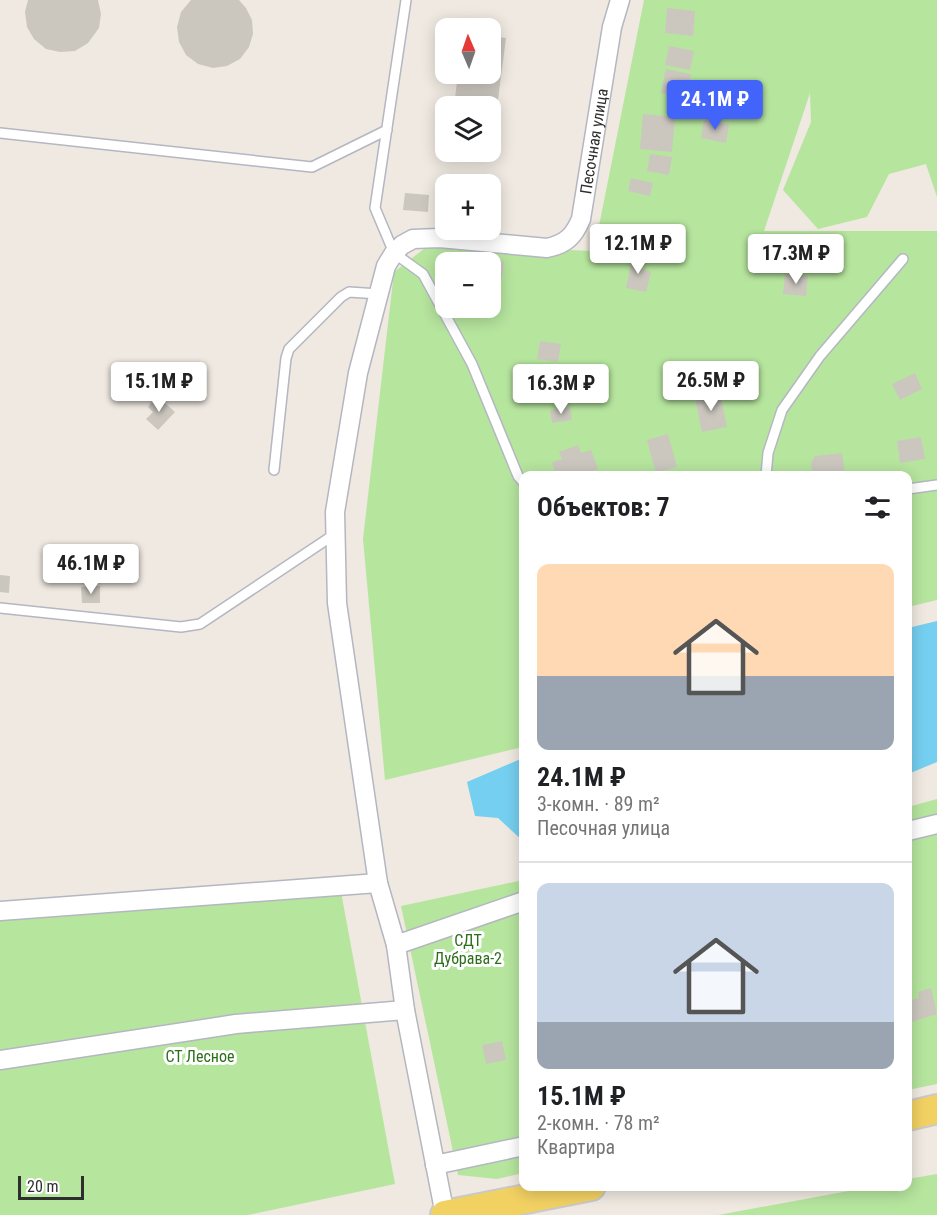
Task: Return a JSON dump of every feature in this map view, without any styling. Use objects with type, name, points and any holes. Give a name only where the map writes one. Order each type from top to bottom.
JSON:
[{"type":"main road","points":[[912,1115],[937,1109]]},
{"type":"main road","points":[[445,1215],[566,1191]]},
{"type":"street","name":"Песочная улица","points":[[394,253],[402,244],[413,239],[425,238],[547,248],[558,246],[569,240],[581,219],[612,27],[620,0]]},
{"type":"street","points":[[394,253],[386,266],[358,373],[335,512],[337,603],[378,883],[396,945],[405,1010],[445,1215]]},
{"type":"street","points":[[912,830],[937,824]]},
{"type":"street","points":[[0,911],[378,883]]},
{"type":"street","points":[[396,945],[519,904]]},
{"type":"street","points":[[0,1060],[236,1024],[405,1010]]},
{"type":"street","points":[[435,1165],[519,1147]]},
{"type":"lane","points":[[406,0],[375,208],[394,253],[423,274],[472,364],[519,477]]},
{"type":"lane","points":[[0,133],[312,167],[387,130]]},
{"type":"lane","points":[[766,471],[768,453],[782,410],[820,356],[903,259]]},
{"type":"lane","points":[[274,470],[286,358],[289,349],[340,297],[349,292],[379,294]]},
{"type":"lane","points":[[912,488],[937,485]]},
{"type":"lane","points":[[0,608],[181,627],[200,624],[336,534]]},
{"type":"green space","points":[[644,0],[937,0],[937,197],[926,164],[889,174],[867,217],[818,229],[783,190],[811,122],[810,93],[764,231],[937,231],[937,600],[912,606],[912,471],[519,471],[519,748],[385,780],[363,539],[394,272],[429,245],[594,251]]},
{"type":"green space","points":[[937,799],[937,1084],[912,1089],[912,806]]},
{"type":"green space","name":"СДТ Дубрава-2","points":[[519,881],[519,1174],[497,1179],[458,1175],[401,906]]},
{"type":"green space","name":"СТ Лесное","points":[[341,892],[395,1184],[248,1215],[0,1215],[0,906]]},
{"type":"green space","points":[[937,1174],[937,1215],[718,1215],[848,1191],[912,1191],[912,1178]]},
{"type":"water","points":[[937,621],[937,762],[912,772],[912,627]]},
{"type":"water","points":[[519,760],[519,837],[498,818],[475,816],[467,782]]},
{"type":"building","points":[[28,0],[98,0],[101,14],[99,28],[88,43],[75,51],[60,52],[46,49],[34,39],[27,27],[25,12]]},
{"type":"building","points":[[191,0],[239,0],[246,8],[252,20],[253,34],[249,47],[240,59],[227,66],[213,68],[198,64],[186,55],[179,42],[177,27],[181,12]]},
{"type":"building","points":[[667,8],[695,11],[693,36],[665,33]]},
{"type":"building","points":[[501,37],[506,38],[501,77]]},
{"type":"building","points":[[669,46],[694,51],[690,70],[665,65]]},
{"type":"building","points":[[666,69],[691,74],[687,98],[661,93]]},
{"type":"building","points":[[457,84],[500,84],[498,96],[455,96]]},
{"type":"building","points":[[643,114],[675,117],[672,152],[640,149]]},
{"type":"building","points":[[704,120],[729,124],[726,143],[701,138]]},
{"type":"building","points":[[650,154],[672,157],[669,175],[647,171]]},
{"type":"building","points":[[631,178],[653,183],[650,196],[628,191]]},
{"type":"building","points":[[405,193],[429,195],[428,212],[403,210]]},
{"type":"building","points":[[633,254],[645,256],[642,269],[651,272],[646,292],[626,288]]},
{"type":"building","points":[[501,261],[504,261],[501,278]]},
{"type":"building","points":[[785,274],[808,276],[806,296],[783,294]]},
{"type":"building","points":[[540,341],[561,344],[558,362],[537,359]]},
{"type":"building","points":[[915,373],[922,389],[900,400],[892,384]]},
{"type":"building","points":[[720,393],[727,427],[702,432],[695,398]]},
{"type":"building","points":[[157,396],[175,412],[158,430],[146,419],[153,412],[148,407]]},
{"type":"building","points":[[570,407],[572,420],[552,423],[550,410]]},
{"type":"building","points":[[668,434],[677,467],[655,471],[647,440]]},
{"type":"building","points":[[921,437],[925,459],[900,463],[897,441]]},
{"type":"building","points":[[578,445],[581,453],[591,450],[598,469],[555,471],[552,462],[562,459],[559,452]]},
{"type":"building","points":[[842,453],[844,471],[812,471],[811,463],[815,456]]},
{"type":"building","points":[[0,575],[10,576],[9,593],[0,592]]},
{"type":"building","points":[[100,586],[100,603],[82,603],[81,587]]},
{"type":"building","points":[[931,988],[937,1014],[912,1022],[912,1000],[919,998],[918,992]]},
{"type":"building","points":[[502,1041],[506,1060],[486,1064],[482,1045]]}]
